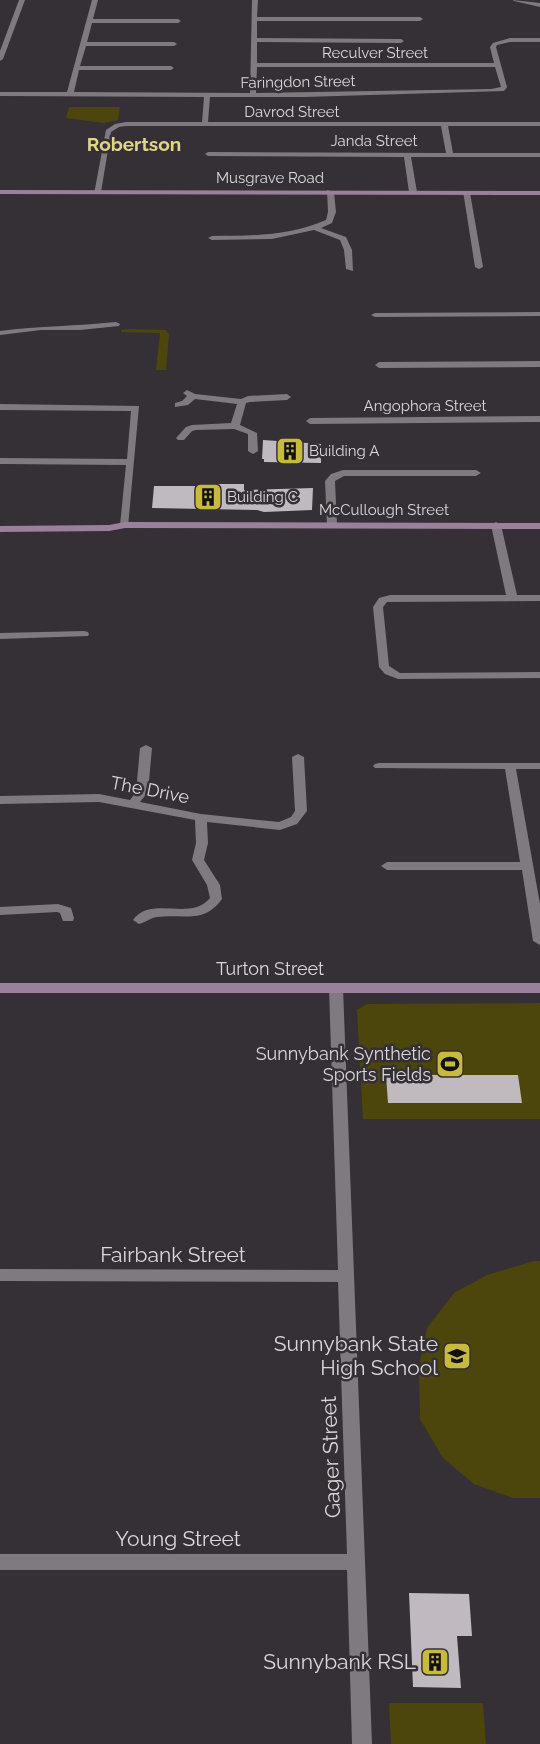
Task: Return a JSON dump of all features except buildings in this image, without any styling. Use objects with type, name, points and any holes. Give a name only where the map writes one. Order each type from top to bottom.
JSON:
[{"type":"street","points":[[0,59],[9,27],[22,0]]},
{"type":"street","points":[[70,94],[95,0]]},
{"type":"street","points":[[253,94],[255,0]]},
{"type":"street","points":[[516,0],[540,5]]},
{"type":"street","points":[[255,19],[420,19]]},
{"type":"street","points":[[90,21],[178,21]]},
{"type":"street","points":[[254,40],[402,41]]},
{"type":"street","name":"Faringdon Street","points":[[0,94],[207,95],[491,92],[502,90],[504,87],[493,47],[495,44],[510,40],[540,40]]},
{"type":"street","points":[[84,44],[174,44]]},
{"type":"street","name":"Reculver Street","points":[[253,65],[498,65]]},
{"type":"street","points":[[76,68],[171,68]]},
{"type":"street","points":[[205,124],[207,95]]},
{"type":"street","name":"Davrod Street","points":[[97,192],[108,131],[112,127],[126,124],[540,124]]},
{"type":"street","points":[[444,124],[450,155]]},
{"type":"street","name":"Janda Street","points":[[208,154],[540,156]]},
{"type":"street","points":[[407,155],[413,192]]},
{"type":"street","name":"Musgrave Road","points":[[0,192],[540,193]]},
{"type":"street","points":[[212,238],[270,237],[315,228],[329,220],[332,212],[330,192]]},
{"type":"street","points":[[466,193],[479,267]]},
{"type":"street","points":[[315,228],[343,239],[348,250],[350,269]]},
{"type":"street","points":[[375,315],[540,314]]},
{"type":"street","points":[[0,333],[41,328],[80,328],[116,324]]},
{"type":"street","points":[[379,365],[540,364]]},
{"type":"street","points":[[178,405],[185,403],[190,395],[242,402],[248,399],[287,397]]},
{"type":"street","points":[[235,426],[242,402]]},
{"type":"street","points":[[0,406],[136,408],[125,525]]},
{"type":"street","name":"Angophora Street","points":[[310,421],[540,419]]},
{"type":"street","points":[[182,438],[189,429],[195,426],[235,426],[252,434],[253,451]]},
{"type":"street","points":[[0,461],[131,462]]},
{"type":"street","points":[[332,525],[330,481],[334,476],[343,473],[476,473]]},
{"type":"street","name":"McCullough Street","points":[[0,521],[108,521],[125,525]]},
{"type":"street","name":"McCullough Street","points":[[0,529],[109,528],[125,525],[540,525]]},
{"type":"street","points":[[496,525],[512,598]]},
{"type":"street","points":[[540,598],[390,598],[383,600],[378,606],[384,667],[389,672],[398,676],[540,675]]},
{"type":"street","points":[[0,636],[84,634]]},
{"type":"street","points":[[133,804],[142,792],[146,748]]},
{"type":"street","name":"The Drive","points":[[0,800],[99,798],[200,818],[264,826],[280,826],[291,823],[298,818],[301,811],[298,757]]},
{"type":"street","points":[[378,766],[540,766]]},
{"type":"street","points":[[510,766],[540,942]]},
{"type":"street","points":[[139,920],[155,912],[190,913],[208,908],[216,899],[216,886],[202,868],[198,859],[203,839],[200,832],[200,818]]},
{"type":"street","points":[[387,866],[527,866]]},
{"type":"street","points":[[0,911],[58,908],[66,911],[68,918]]},
{"type":"street","name":"Turton Street","points":[[0,988],[540,988]]},
{"type":"street","name":"Gager Street","points":[[336,988],[362,1744]]},
{"type":"street","name":"Fairbank Street","points":[[0,1275],[346,1276]]},
{"type":"street","name":"Young Street","points":[[0,1562],[356,1562]]},
{"type":"shaded area","points":[[69,107],[120,107],[118,120],[104,123],[66,118]]},
{"type":"shaded area","points":[[121,330],[166,330],[169,335],[166,370],[156,370],[160,333],[121,332]]},
{"type":"shaded area","name":"Sunnybank Synthetic Sports Fields","points":[[540,1003],[540,1119],[363,1119],[357,1010],[367,1004]]},
{"type":"shaded area","points":[[534,1261],[540,1261],[540,1498],[513,1498],[474,1484],[443,1458],[420,1419],[419,1367],[427,1328],[454,1293],[487,1275]]},
{"type":"shaded area","points":[[389,1703],[483,1703],[486,1744],[391,1744]]},
{"type":"place","name":"Building A","points":[[290,451]]},
{"type":"place","name":"Building C","points":[[208,497]]},
{"type":"place","name":"Sunnybank Synthetic Sports Fields","points":[[450,1064]]},
{"type":"place","name":"Sunnybank State High School","points":[[457,1356]]},
{"type":"place","name":"Sunnybank RSL","points":[[435,1662]]},
{"type":"district","name":"Robertson","points":[[134,144]]}]
